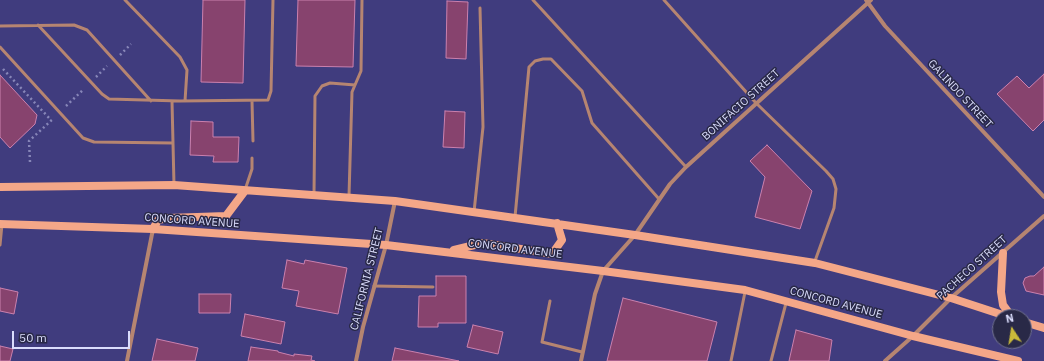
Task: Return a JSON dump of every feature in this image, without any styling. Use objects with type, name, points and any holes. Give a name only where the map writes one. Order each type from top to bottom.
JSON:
[{"type":"main road","points":[[0,187],[174,185],[244,192],[395,201],[557,223],[815,263],[950,298],[992,311]]},
{"type":"main road","points":[[153,229],[158,220],[168,218],[226,216],[244,192]]},
{"type":"main road","points":[[448,252],[483,243],[552,254],[562,240],[557,223]]},
{"type":"main road","name":"CONCORD AVENUE","points":[[1,224],[153,229],[386,245],[746,290],[913,336],[1018,361]]},
{"type":"main road","points":[[1003,252],[1001,292],[1003,305],[1006,309]]},
{"type":"main road","points":[[1032,324],[1044,328]]},
{"type":"street","name":"BONIFACIO STREET","points":[[603,271],[635,235],[659,199],[686,167],[868,1]]},
{"type":"street","name":"GALINDO STREET","points":[[868,1],[885,26],[1044,197]]},
{"type":"street","name":"CALIFORNIA STREET","points":[[356,361],[363,327],[386,245],[395,201]]},
{"type":"street","name":"PACHECO STREET","points":[[885,361],[913,336],[950,298],[1044,216]]},
{"type":"street","points":[[127,361],[153,229]]},
{"type":"street","points":[[581,361],[595,294],[603,271]]},
{"type":"lane","points":[[125,0],[180,57],[188,70],[185,101]]},
{"type":"lane","points":[[38,25],[102,94],[109,99],[151,101],[268,100],[271,91],[273,0]]},
{"type":"lane","points":[[349,198],[352,92],[361,71],[362,0]]},
{"type":"lane","points":[[533,0],[686,167]]},
{"type":"lane","points":[[664,0],[756,103],[833,179],[836,189],[836,198],[815,263]]},
{"type":"lane","points":[[474,212],[483,127],[480,8]]},
{"type":"lane","points":[[0,26],[74,25],[87,30],[151,101]]},
{"type":"lane","points":[[0,47],[83,138],[94,142],[173,143]]},
{"type":"lane","points":[[515,218],[529,67],[535,62],[543,59],[551,59],[582,91],[592,123],[659,199]]},
{"type":"lane","points":[[314,196],[315,96],[322,86],[330,83],[355,85]]},
{"type":"lane","points":[[172,101],[174,185]]},
{"type":"lane","points":[[252,101],[253,141]]},
{"type":"lane","points":[[244,192],[252,169],[252,158]]},
{"type":"lane","points":[[0,245],[1,224]]},
{"type":"lane","points":[[374,286],[433,287]]},
{"type":"lane","points":[[731,361],[746,290]]},
{"type":"lane","points":[[550,301],[542,342],[582,352]]},
{"type":"lane","points":[[771,361],[786,301]]},
{"type":"path","points":[[30,162],[29,141],[131,44]]},
{"type":"path","points":[[3,69],[51,120]]},
{"type":"building","points":[[203,0],[245,0],[243,83],[201,82]]},
{"type":"building","points":[[298,0],[355,0],[353,67],[296,66]]},
{"type":"building","points":[[447,1],[468,2],[466,59],[446,58]]},
{"type":"building","points":[[1044,74],[1044,120],[1033,131],[997,94],[1017,76],[1029,88]]},
{"type":"building","points":[[0,75],[37,115],[35,124],[10,148],[0,137]]},
{"type":"building","points":[[445,111],[465,112],[464,148],[443,147]]},
{"type":"building","points":[[191,121],[213,122],[213,137],[239,137],[238,162],[213,162],[214,156],[190,155]]},
{"type":"building","points":[[767,145],[812,191],[800,229],[755,217],[765,177],[750,161]]},
{"type":"building","points":[[287,260],[304,264],[305,260],[347,268],[338,314],[296,306],[299,291],[282,288]]},
{"type":"building","points":[[1044,267],[1044,295],[1026,291],[1023,283],[1025,278],[1034,276]]},
{"type":"building","points":[[436,276],[466,276],[466,323],[438,323],[438,327],[418,327],[419,296],[436,296]]},
{"type":"building","points":[[0,288],[18,292],[14,314],[0,311]]},
{"type":"building","points":[[199,294],[231,294],[230,313],[199,313]]},
{"type":"building","points":[[623,298],[717,322],[707,361],[607,361]]},
{"type":"building","points":[[245,314],[285,322],[281,344],[241,336]]},
{"type":"building","points":[[473,325],[503,332],[498,354],[467,347]]},
{"type":"building","points":[[796,330],[832,340],[829,361],[789,361]]},
{"type":"building","points":[[157,339],[198,348],[195,361],[152,361]]},
{"type":"building","points":[[0,346],[13,349],[10,361],[0,361]]},
{"type":"building","points":[[251,347],[278,351],[294,356],[294,354],[312,356],[311,360],[315,361],[248,361]]},
{"type":"building","points":[[395,348],[459,361],[392,361]]}]
